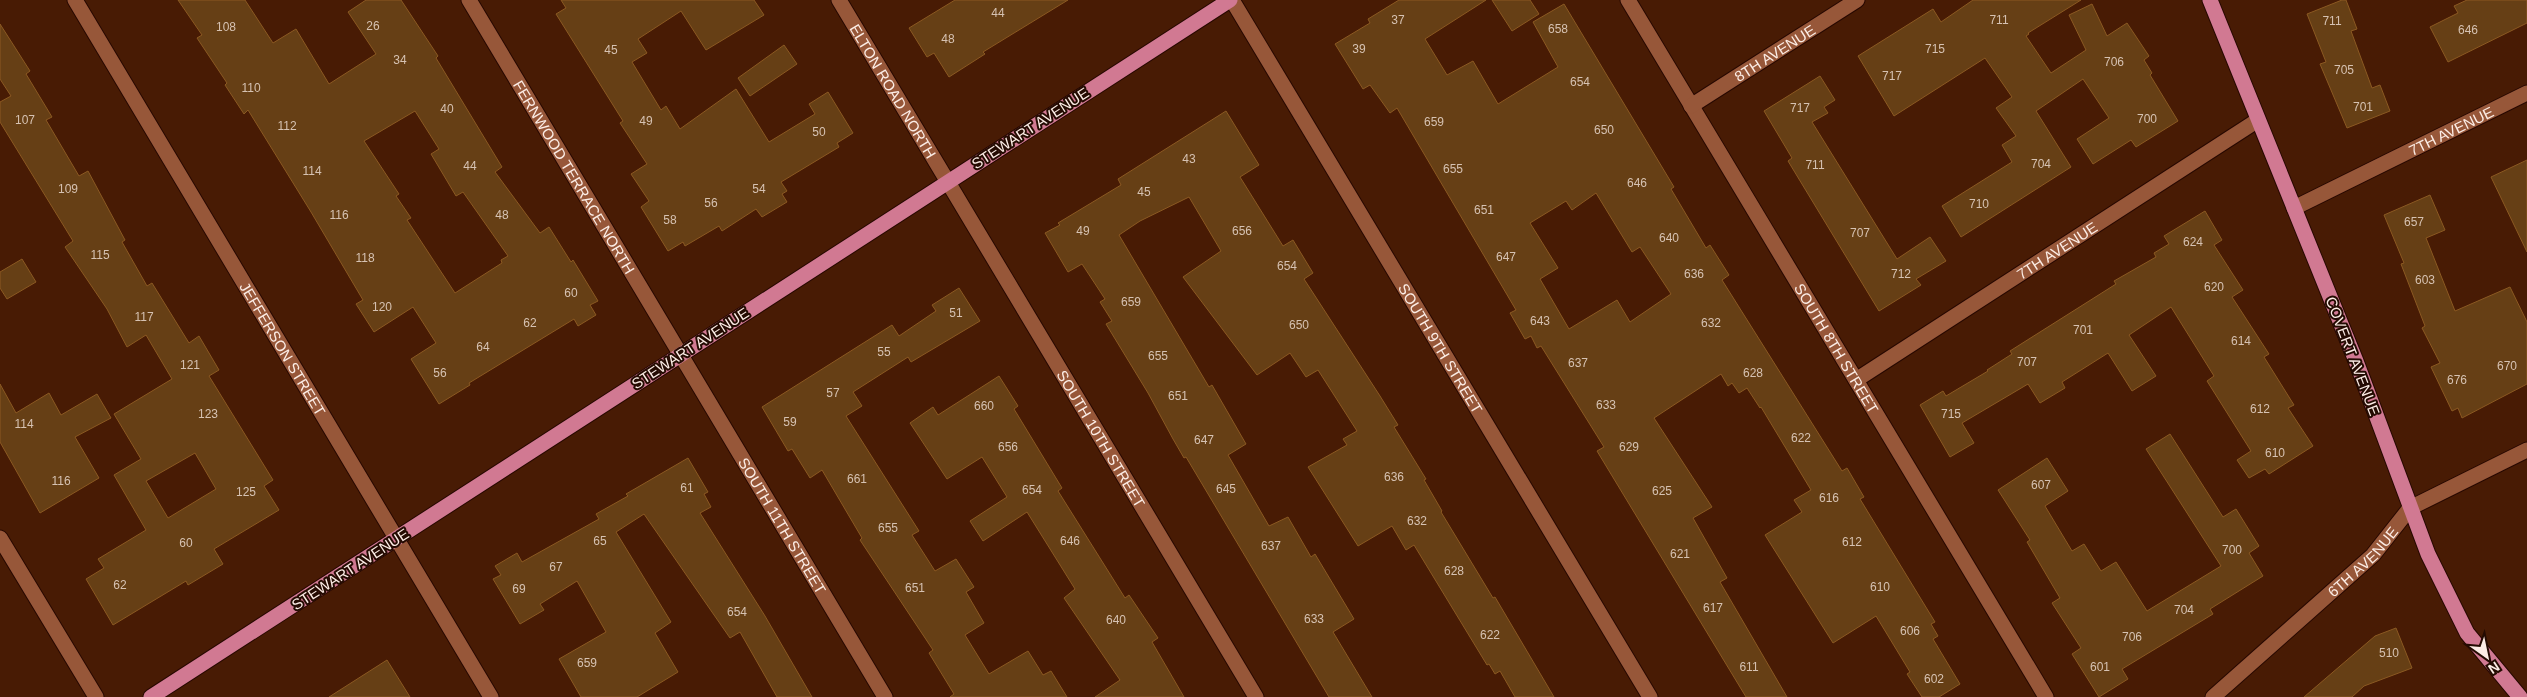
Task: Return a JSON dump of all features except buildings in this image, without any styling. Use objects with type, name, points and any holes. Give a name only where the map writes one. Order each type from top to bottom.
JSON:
[{"type":"main road","name":"STEWART AVENUE","points":[[151,697],[1231,0]]},
{"type":"main road","name":"COVERT AVENUE","points":[[2210,0],[2356,361],[2428,554],[2467,633],[2520,697]]},
{"type":"street","name":"JEFFERSON STREET","points":[[75,0],[491,697]]},
{"type":"street","name":"FERNWOOD TERRACE NORTH","points":[[469,0],[680,355]]},
{"type":"street","name":"ELTON ROAD NORTH","points":[[839,0],[948,181]]},
{"type":"street","name":"SOUTH 9TH STREET","points":[[1231,0],[1650,697]]},
{"type":"street","name":"SOUTH 8TH STREET","points":[[1628,0],[2046,697]]},
{"type":"street","name":"8TH AVENUE","points":[[1692,106],[1857,0]]},
{"type":"street","name":"7TH AVENUE","points":[[2294,208],[2527,93]]},
{"type":"street","name":"7TH AVENUE","points":[[1856,380],[2258,120]]},
{"type":"street","name":"SOUTH 10TH STREET","points":[[948,181],[1256,697]]},
{"type":"street","name":"SOUTH 11TH STREET","points":[[680,355],[885,697]]},
{"type":"street","name":"6TH AVENUE","points":[[2213,697],[2373,555],[2410,508],[2527,450]]},
{"type":"street","points":[[0,538],[96,697]]}]
